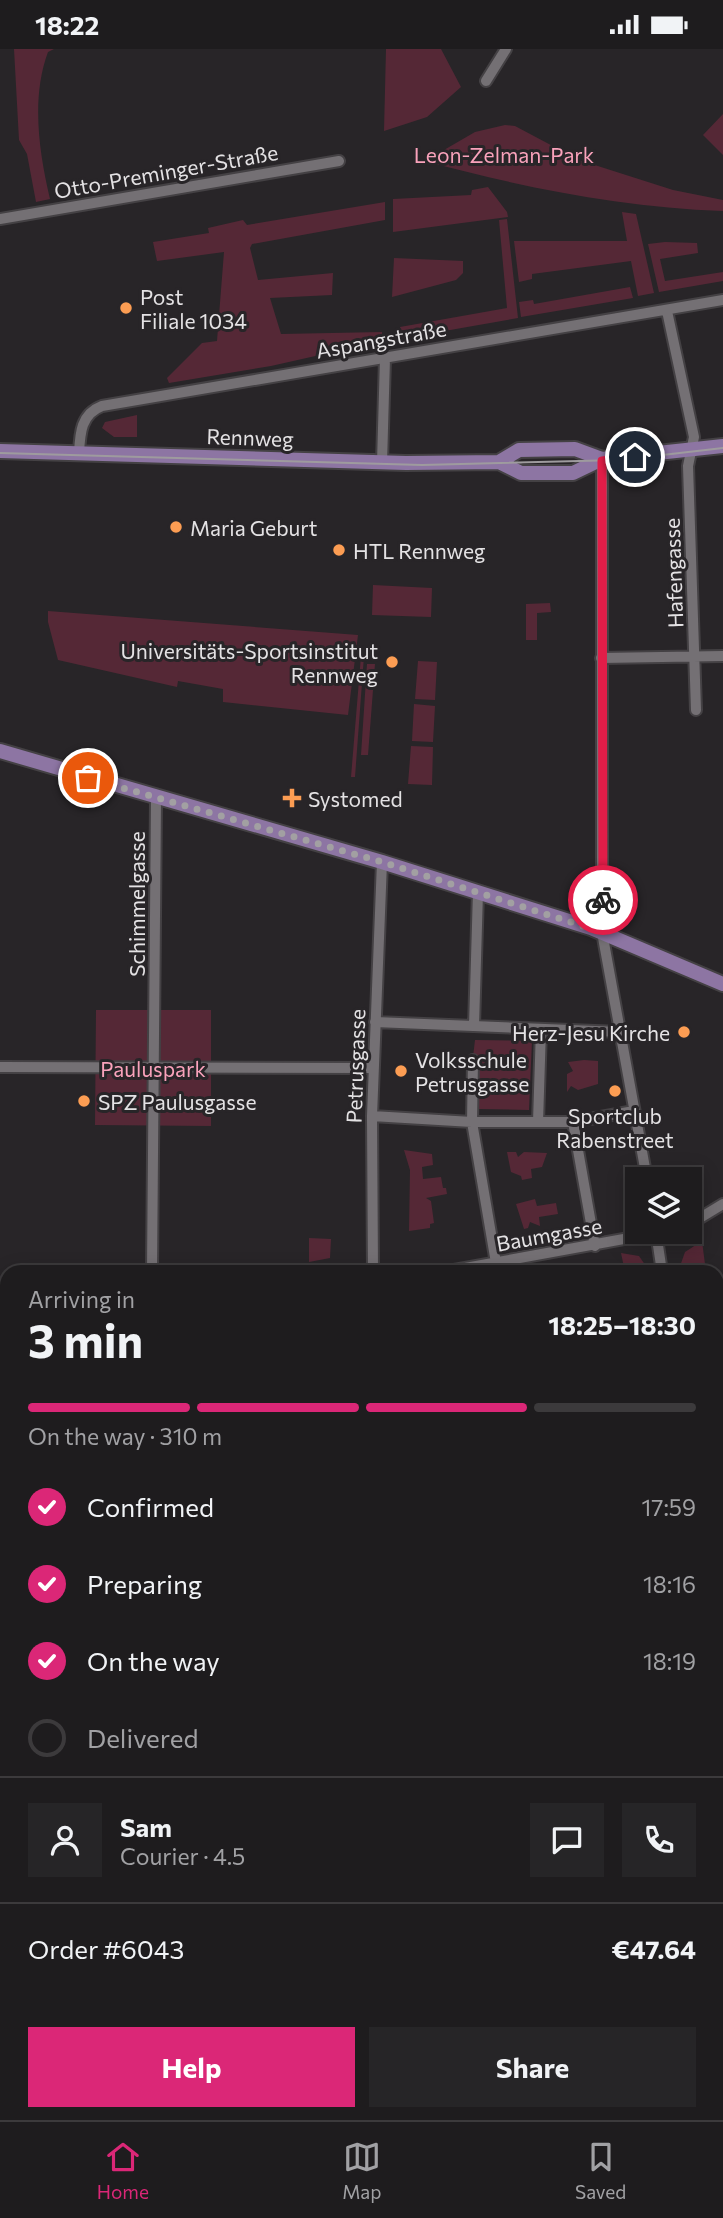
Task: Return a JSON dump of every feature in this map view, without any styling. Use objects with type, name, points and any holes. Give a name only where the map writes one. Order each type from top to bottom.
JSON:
[{"type":"main road","name":"Rennweg","points":[[499,461],[521,473],[573,473],[602,459],[723,446]]},
{"type":"main road","name":"Rennweg","points":[[0,451],[382,463],[499,461],[519,450],[575,449],[602,459]]},
{"type":"main road","points":[[0,751],[478,892],[602,932],[723,984]]},
{"type":"street","points":[[486,81],[506,49]]},
{"type":"street","name":"Otto-Preminger-Straße","points":[[0,219],[339,161]]},
{"type":"street","name":"Aspangstraße","points":[[79,453],[82,424],[91,412],[102,406],[723,300]]},
{"type":"street","name":"Hafengasse","points":[[667,311],[694,437],[690,451],[696,711]]},
{"type":"street","points":[[382,463],[385,358]]},
{"type":"street","points":[[602,459],[602,932],[645,1167]]},
{"type":"street","points":[[601,658],[723,656]]},
{"type":"street","name":"Schimmelgasse","points":[[152,1265],[156,798]]},
{"type":"street","name":"Petrusgasse","points":[[373,1265],[373,1068],[382,862]]},
{"type":"street","points":[[474,1026],[478,892]]},
{"type":"street","points":[[375,1022],[620,1032]]},
{"type":"street","points":[[538,1122],[541,1029]]},
{"type":"street","points":[[472,1060],[472,1122],[496,1263]]},
{"type":"street","points":[[0,1067],[373,1068]]},
{"type":"street","points":[[372,1116],[472,1122],[573,1122],[635,1111]]},
{"type":"street","points":[[573,1122],[595,1246]]},
{"type":"street","points":[[702,1217],[723,1204]]},
{"type":"street","name":"Baumgasse","points":[[484,1265],[625,1239]]},
{"type":"street","points":[[660,1244],[661,1265]]},
{"type":"green space","points":[[14,49],[54,49],[48,52],[38,106],[40,144],[50,199],[36,202],[27,154],[19,140]]},
{"type":"green space","points":[[386,49],[441,49],[461,87],[427,117],[384,131]]},
{"type":"green space","points":[[723,114],[723,155],[703,135]]},
{"type":"green space","name":"Leon-Zelman-Park","points":[[505,125],[515,126],[579,160],[673,190],[723,200],[723,211],[573,195],[425,161],[475,132]]},
{"type":"green space","points":[[488,187],[508,217],[393,232],[393,199],[471,195],[472,190]]},
{"type":"green space","points":[[385,202],[385,220],[252,244],[250,248],[258,280],[333,273],[332,295],[270,298],[281,334],[382,332],[382,341],[271,366],[169,383],[167,378],[202,343],[217,341],[224,252],[157,261],[153,242],[209,233],[208,228],[243,220],[247,225]]},
{"type":"green space","points":[[622,212],[636,214],[654,293],[638,296],[631,261],[532,274],[532,279],[519,282],[514,241],[627,241]]},
{"type":"green space","points":[[507,219],[518,318],[399,339],[400,327],[507,308],[499,220]]},
{"type":"green space","points":[[697,243],[698,253],[660,259],[665,281],[723,272],[723,281],[659,292],[648,244]]},
{"type":"green space","points":[[394,258],[463,261],[463,273],[456,280],[392,297]]},
{"type":"green space","points":[[630,287],[633,298],[521,317],[519,302],[533,300],[534,304]]},
{"type":"green space","points":[[137,415],[137,437],[114,437],[102,428],[105,422]]},
{"type":"green space","points":[[373,585],[432,588],[431,617],[372,615]]},
{"type":"green space","points":[[550,603],[551,612],[537,613],[537,640],[526,640],[526,604]]},
{"type":"green space","points":[[48,611],[358,635],[348,715],[223,702],[223,689],[178,681],[177,687],[58,660],[48,622]]},
{"type":"green space","points":[[361,656],[364,656],[355,777],[351,777]]},
{"type":"green space","points":[[418,661],[437,662],[435,700],[415,699]]},
{"type":"green space","points":[[367,664],[375,664],[368,755],[361,755]]},
{"type":"green space","points":[[414,704],[435,706],[433,742],[412,741]]},
{"type":"green space","points":[[411,746],[433,747],[432,785],[408,784]]},
{"type":"green space","name":"Pauluspark","points":[[96,1010],[211,1010],[211,1126],[95,1125]]},
{"type":"green space","points":[[475,1040],[532,1041],[529,1110],[479,1109],[479,1057],[473,1057]]},
{"type":"green space","points":[[598,1061],[598,1084],[578,1090],[571,1086],[567,1092],[567,1074],[573,1071],[568,1062]]},
{"type":"green space","points":[[404,1150],[432,1154],[433,1165],[422,1167],[423,1179],[441,1177],[443,1188],[446,1188],[447,1194],[426,1198],[431,1201],[434,1223],[430,1224],[430,1228],[409,1231],[410,1170]]},
{"type":"green space","points":[[507,1152],[516,1152],[518,1157],[524,1152],[547,1153],[542,1167],[531,1169],[532,1178],[522,1180],[521,1176],[511,1172]]},
{"type":"green space","points":[[535,1199],[537,1206],[556,1203],[558,1214],[539,1217],[540,1226],[530,1222],[528,1228],[524,1229],[516,1204]]},
{"type":"green space","points":[[309,1238],[331,1239],[330,1258],[309,1262]]},
{"type":"green space","points":[[702,1241],[705,1265],[680,1265],[685,1252],[702,1244]]},
{"type":"green space","points":[[621,1253],[639,1256],[645,1265],[624,1265]]},
{"type":"tram line","points":[[0,453],[422,465],[619,460],[723,448]]},
{"type":"way so far","points":[[88,778],[382,862],[602,932],[603,900]]},
{"type":"place","name":"Post Filiale 1034","points":[[126,308]]},
{"type":"place","name":"Maria Geburt","points":[[176,527]]},
{"type":"place","name":"HTL Rennweg","points":[[339,550]]},
{"type":"place","name":"Universitäts-Sportsinstitut Rennweg","points":[[392,662]]},
{"type":"place","name":"Systomed","points":[[292,798]]},
{"type":"place","name":"Herz-Jesu Kirche","points":[[684,1032]]},
{"type":"place","name":"Volksschule Petrusgasse","points":[[401,1071]]},
{"type":"place","name":"Sportclub Rabenstreet","points":[[615,1091]]},
{"type":"place","name":"SPZ Paulusgasse","points":[[84,1101]]},
{"type":"route","points":[[603,900],[600,669],[602,459],[635,457]]}]
